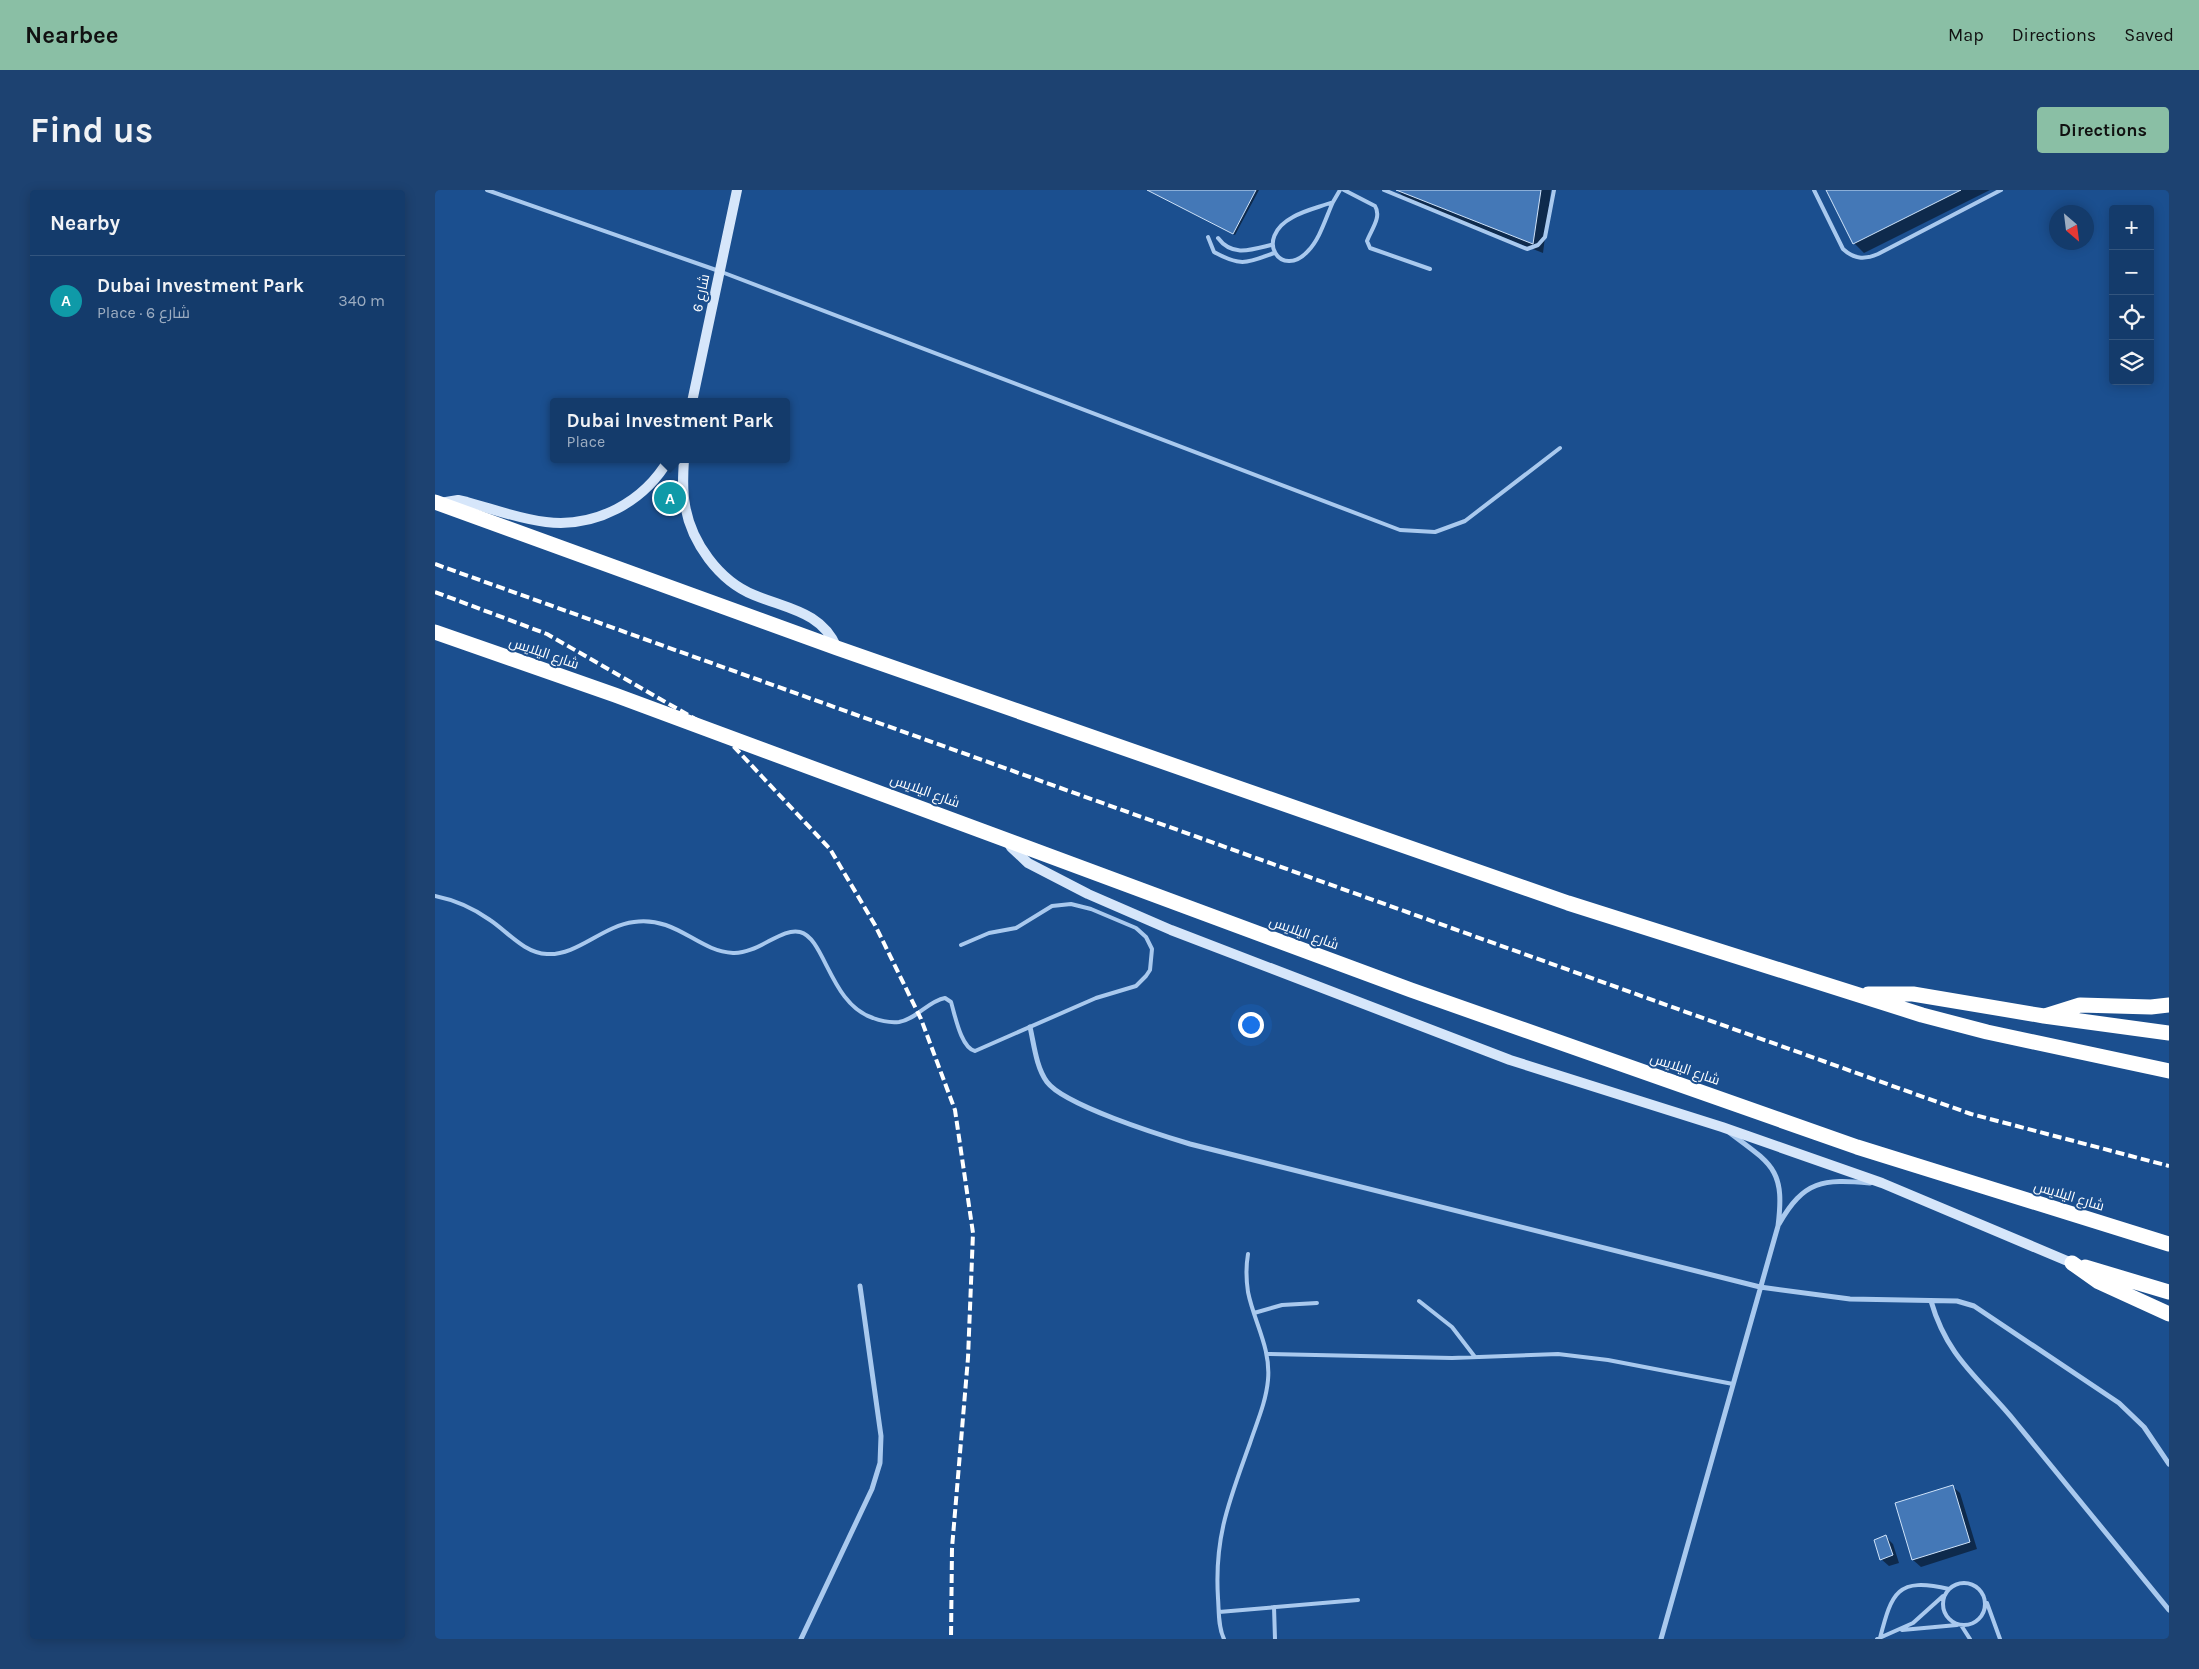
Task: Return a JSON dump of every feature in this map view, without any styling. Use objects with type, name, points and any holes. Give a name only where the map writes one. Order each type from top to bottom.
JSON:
[{"type":"highway","points":[[437,502],[837,648],[1568,903],[1922,1015],[2169,1071]]},
{"type":"highway","name":"شارع اليلايس","points":[[435,632],[615,695],[1411,990],[1857,1147],[2169,1244]]},
{"type":"highway","points":[[1852,994],[1913,994],[2044,1016],[2169,1033]]},
{"type":"highway","points":[[2044,1016],[2080,1005],[2151,1007],[2169,1005]]},
{"type":"highway","points":[[2072,1263],[2169,1292]]},
{"type":"highway","points":[[2072,1263],[2099,1282],[2169,1314]]},
{"type":"street","name":"شارع 6","points":[[693,398],[737,190]]},
{"type":"street","points":[[437,502],[458,500],[544,522],[561,524],[585,521],[617,509],[631,500],[652,482],[666,463]]},
{"type":"street","points":[[684,463],[683,491],[689,523],[696,538],[714,565],[725,576],[752,594],[813,618],[828,630],[837,648]]},
{"type":"street","points":[[1007,839],[1011,847],[1028,863],[1088,894],[1179,933],[1510,1060],[1722,1127],[1882,1184],[2072,1263]]},
{"type":"street","points":[[1030,1027],[1042,1074],[1053,1088],[1098,1111],[1190,1144],[1760,1287],[1850,1299],[1957,1301],[1974,1306],[2110,1396],[2136,1418],[2169,1464]]},
{"type":"street","points":[[1661,1639],[1778,1226],[1781,1197],[1780,1187],[1773,1169],[1761,1156],[1722,1127]]},
{"type":"street","points":[[1778,1226],[1795,1199],[1811,1188],[1840,1180],[1882,1184]]},
{"type":"street","points":[[801,1639],[872,1489],[880,1463],[880,1423],[860,1286]]},
{"type":"street","points":[[1931,1301],[1943,1334],[1958,1359],[2010,1416],[2169,1610]]},
{"type":"lane","points":[[487,190],[719,271],[1400,530],[1435,532],[1465,521],[1560,448]]},
{"type":"lane","points":[[1333,202],[1289,220],[1272,237],[1271,246],[1274,253],[1280,259],[1290,260],[1301,257],[1309,250],[1340,190]]},
{"type":"lane","points":[[1344,190],[1375,206],[1378,210],[1378,216],[1367,241],[1370,248],[1429,268]]},
{"type":"lane","points":[[1384,190],[1527,248],[1538,245],[1545,237],[1554,190]]},
{"type":"lane","points":[[1814,190],[1843,249],[1850,255],[1859,258],[1869,258],[2001,190]]},
{"type":"lane","points":[[1208,237],[1214,252],[1239,263],[1248,263],[1274,253]]},
{"type":"lane","points":[[1218,238],[1230,249],[1238,251],[1271,246]]},
{"type":"lane","points":[[435,896],[462,904],[477,911],[527,948],[546,954],[565,953],[614,926],[637,922],[670,926],[713,948],[735,953],[756,949],[787,932],[801,932],[812,939],[844,998],[859,1012],[888,1022],[898,1022],[916,1016],[945,998],[951,1002],[965,1043],[971,1050],[975,1051],[1097,998],[1127,989],[1142,981],[1152,963],[1152,950],[1146,937],[1136,928],[1091,909],[1062,904],[1043,910],[1017,928],[989,933],[961,945]]},
{"type":"lane","points":[[1225,1639],[1221,1631],[1219,1612],[1217,1560],[1220,1538],[1224,1517],[1264,1403],[1268,1379],[1267,1354],[1254,1313],[1247,1279],[1248,1254]]},
{"type":"lane","points":[[1419,1301],[1452,1326],[1475,1357]]},
{"type":"lane","points":[[1254,1313],[1282,1305],[1317,1303]]},
{"type":"lane","points":[[1267,1354],[1475,1357],[1532,1354],[1583,1356],[1733,1384]]},
{"type":"lane","points":[[1879,1639],[1900,1631],[1925,1614],[1954,1585],[1967,1582],[1979,1588],[2000,1639]]},
{"type":"lane","points":[[1879,1639],[1890,1602],[1903,1589],[1920,1584],[1947,1591]]},
{"type":"lane","points":[[1947,1591],[1943,1608],[1946,1615],[1960,1625],[1970,1639]]},
{"type":"lane","points":[[1900,1631],[1970,1625],[1983,1615],[1985,1599]]},
{"type":"lane","points":[[1219,1612],[1358,1600]]},
{"type":"lane","points":[[1273,1607],[1275,1639]]},
{"type":"building","points":[[1147,190],[1256,190],[1233,234]]},
{"type":"building","points":[[1396,190],[1541,190],[1533,244]]},
{"type":"building","points":[[1826,190],[1961,190],[1853,244]]},
{"type":"building","points":[[1953,1485],[1970,1542],[1912,1560],[1895,1503]]},
{"type":"building","points":[[1886,1535],[1893,1555],[1880,1560],[1874,1540]]},
{"type":"railway","points":[[435,564],[1971,1114],[2169,1166]]},
{"type":"railway","points":[[435,592],[547,634],[723,735],[830,849],[875,925],[921,1019],[955,1110],[973,1233],[968,1358],[952,1548],[951,1639]]},
{"type":"place","name":"Dubai Investment Park","points":[[670,498]]}]
